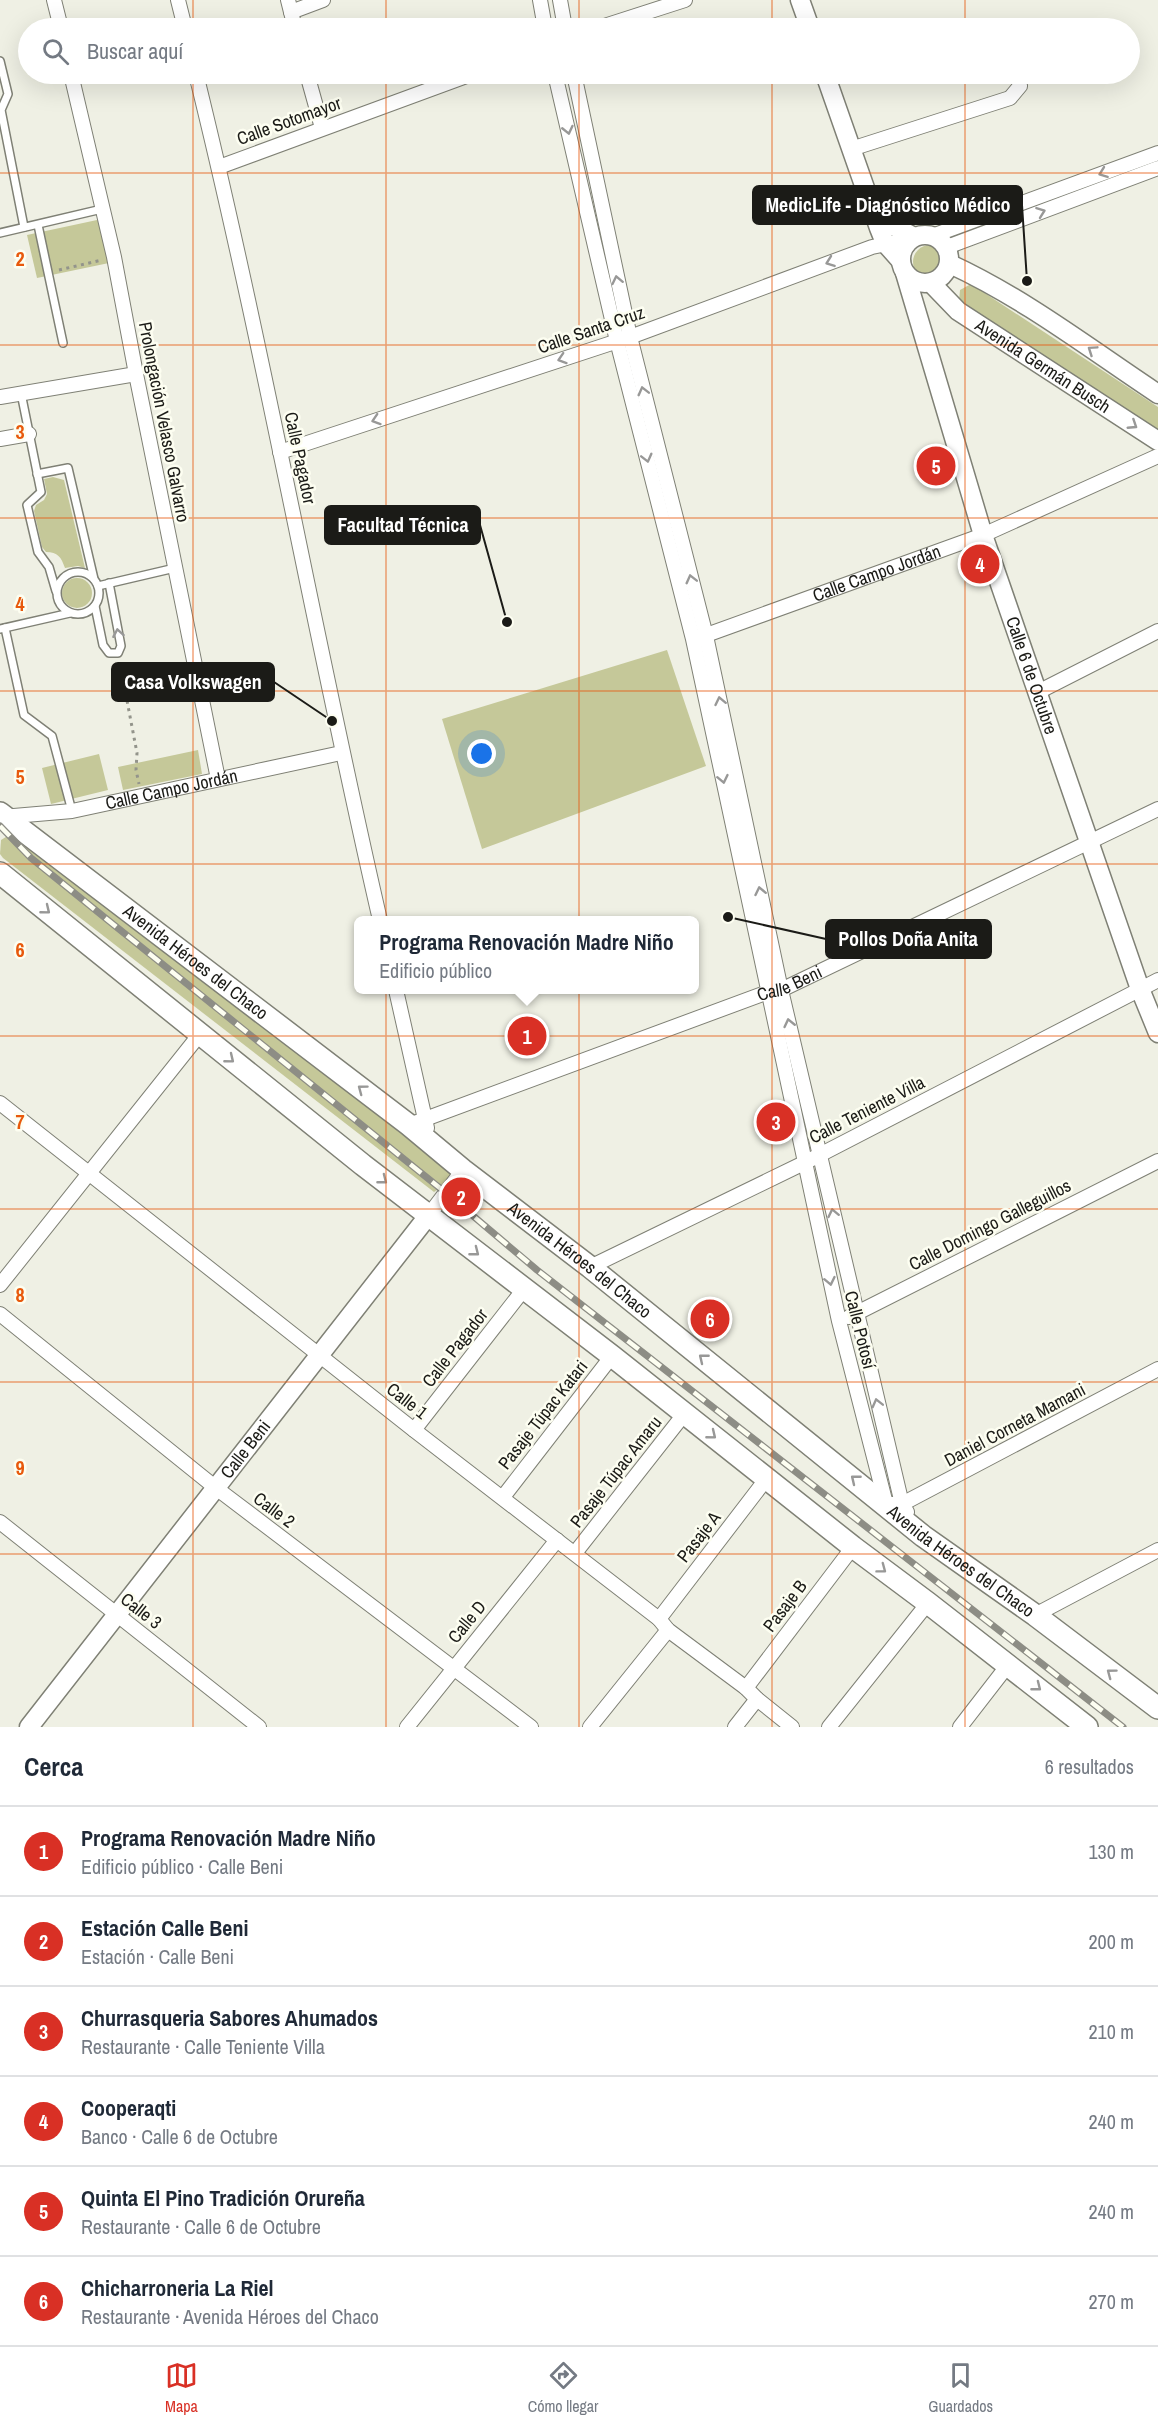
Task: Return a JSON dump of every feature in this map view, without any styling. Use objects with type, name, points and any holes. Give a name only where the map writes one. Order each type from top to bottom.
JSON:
[{"type":"main road","name":"Avenida Héroes del Chaco","points":[[1,816],[417,1122],[430,1144],[894,1504],[923,1536],[1035,1615],[1158,1708]]},
{"type":"main road","points":[[0,873],[428,1216],[612,1356],[853,1547],[1087,1727]]},
{"type":"street","points":[[54,0],[58,18]]},
{"type":"street","points":[[178,0],[182,18]]},
{"type":"street","points":[[290,6],[323,0]]},
{"type":"street","points":[[540,0],[543,18]]},
{"type":"street","points":[[560,0],[563,18]]},
{"type":"street","points":[[629,18],[685,0]]},
{"type":"street","points":[[800,0],[806,18]]},
{"type":"street","name":"Prolongación Velasco Galvarro","points":[[73,84],[114,257],[218,779]]},
{"type":"street","name":"Calle Pagador","points":[[198,84],[219,166],[341,753],[379,916]]},
{"type":"street","points":[[311,84],[322,128]]},
{"type":"street","name":"Calle Sotomayor","points":[[219,166],[444,84]]},
{"type":"street","points":[[558,84],[700,638],[774,991],[820,1154],[894,1504]]},
{"type":"street","points":[[576,84],[623,339]]},
{"type":"street","points":[[828,84],[885,243],[918,283],[928,284],[943,276],[948,256]]},
{"type":"street","points":[[851,149],[1010,98],[1020,84]]},
{"type":"street","name":"Calle Santa Cruz","points":[[280,452],[623,339],[885,243],[919,238],[1158,153]]},
{"type":"street","points":[[948,256],[1158,168]]},
{"type":"street","points":[[874,216],[919,238],[940,240],[948,256],[1158,394]]},
{"type":"street","points":[[903,267],[903,249],[919,238]]},
{"type":"street","name":"Calle 6 de Octubre","points":[[903,267],[983,534],[1140,989],[1158,1033]]},
{"type":"street","points":[[916,314],[928,284]]},
{"type":"street","name":"Avenida Germán Busch","points":[[928,284],[958,311],[1158,441]]},
{"type":"street","points":[[0,397],[136,374]]},
{"type":"street","points":[[0,440],[29,434]]},
{"type":"street","name":"Calle Campo Jordán","points":[[700,638],[983,534],[1158,456]]},
{"type":"street","points":[[1038,692],[1158,631]]},
{"type":"street","name":"Calle Campo Jordán","points":[[1,816],[72,811],[341,753]]},
{"type":"street","name":"Calle Beni","points":[[417,1122],[774,991],[1090,844],[1158,809]]},
{"type":"street","name":"Calle Teniente Villa","points":[[590,1267],[806,1162],[1158,980]]},
{"type":"street","name":"Calle Potosí","points":[[774,991],[839,1322],[894,1504]]},
{"type":"street","points":[[397,994],[417,1122]]},
{"type":"street","points":[[0,1285],[200,1034]]},
{"type":"street","name":"Calle 1","points":[[0,1103],[414,1430],[659,1618],[668,1630],[746,1688],[792,1727]]},
{"type":"street","name":"Calle Domingo Galleguillos","points":[[839,1322],[1158,1161]]},
{"type":"street","name":"Calle Beni","points":[[29,1727],[463,1170]]},
{"type":"street","name":"Calle Pagador","points":[[414,1430],[524,1289]]},
{"type":"street","name":"Calle 2","points":[[0,1314],[216,1488],[531,1727]]},
{"type":"street","name":"Pasaje Túpac Katari","points":[[502,1497],[612,1356]]},
{"type":"street","name":"Daniel Corneta Mamani","points":[[894,1504],[1158,1369]]},
{"type":"street","name":"Pasaje Túpac Amaru","points":[[575,1553],[685,1413]]},
{"type":"street","name":"Pasaje A","points":[[659,1618],[767,1478]]},
{"type":"street","name":"Calle 3","points":[[0,1522],[259,1727]]},
{"type":"street","name":"Calle D","points":[[407,1727],[556,1540]]},
{"type":"street","name":"Pasaje B","points":[[746,1688],[853,1547]]},
{"type":"street","points":[[1035,1615],[1158,1550]]},
{"type":"street","points":[[829,1727],[928,1603]]},
{"type":"street","points":[[590,1727],[668,1630]]},
{"type":"street","points":[[960,1727],[1008,1665]]},
{"type":"street","points":[[735,1727],[757,1699]]},
{"type":"lane","points":[[0,62],[8,94],[1,110],[24,227]]},
{"type":"lane","points":[[0,233],[102,209]]},
{"type":"lane","points":[[38,225],[63,343]]},
{"type":"lane","points":[[21,393],[41,492],[27,505],[38,552],[49,567],[59,604],[70,614]]},
{"type":"lane","points":[[37,474],[68,468],[99,600],[84,614],[70,614],[3,628],[24,715],[52,736],[72,811]]},
{"type":"lane","points":[[56,591],[58,584],[68,574],[82,572],[96,582],[109,583],[175,568]]},
{"type":"lane","points":[[95,606],[103,645],[109,653],[118,653],[121,646],[109,583]]},
{"type":"path","points":[[48,273],[114,257]]},
{"type":"path","points":[[118,653],[137,753],[136,770],[142,796]]},
{"type":"green space","points":[[97,220],[101,224],[109,263],[37,278],[27,235]]},
{"type":"green space","points":[[930,245],[942,250],[947,262],[942,274],[930,279],[918,274],[913,262],[918,250]]},
{"type":"green space","points":[[971,284],[1158,407],[1158,433],[959,301],[960,290]]},
{"type":"green space","points":[[53,477],[64,480],[85,568],[78,566],[65,568],[59,556],[46,552],[42,547],[34,511],[36,505],[44,500],[47,494],[44,479]]},
{"type":"green space","points":[[77,578],[83,579],[91,587],[91,599],[83,607],[77,608],[71,607],[63,599],[62,593],[63,587],[71,579]]},
{"type":"green space","points":[[667,650],[706,766],[482,849],[442,719]]},
{"type":"green space","points":[[198,750],[202,774],[123,790],[118,767]]},
{"type":"green space","points":[[99,754],[108,790],[51,804],[42,768]]},
{"type":"green space","points":[[14,832],[447,1165],[452,1174],[448,1182],[434,1192],[3,858],[0,854],[1,840]]},
{"type":"railway","points":[[0,826],[31,858],[446,1193],[537,1270],[1123,1727]]},
{"type":"place","name":"MedicLife - Diagnóstico Médico","points":[[1027,281]]},
{"type":"place","name":"Quinta El Pino Tradición Orureña","points":[[936,466]]},
{"type":"place","name":"Cooperaqti","points":[[980,564]]},
{"type":"place","name":"Facultad Técnica","points":[[507,622]]},
{"type":"place","name":"Casa Volkswagen","points":[[332,721]]},
{"type":"place","name":"Pollos Doña Anita","points":[[728,917]]},
{"type":"place","name":"Programa Renovación Madre Niño","points":[[527,1036]]},
{"type":"place","name":"Churrasqueria Sabores Ahumados","points":[[776,1122]]},
{"type":"place","name":"Estación Calle Beni","points":[[461,1197]]},
{"type":"place","name":"Chicharroneria La Riel","points":[[710,1319]]}]
